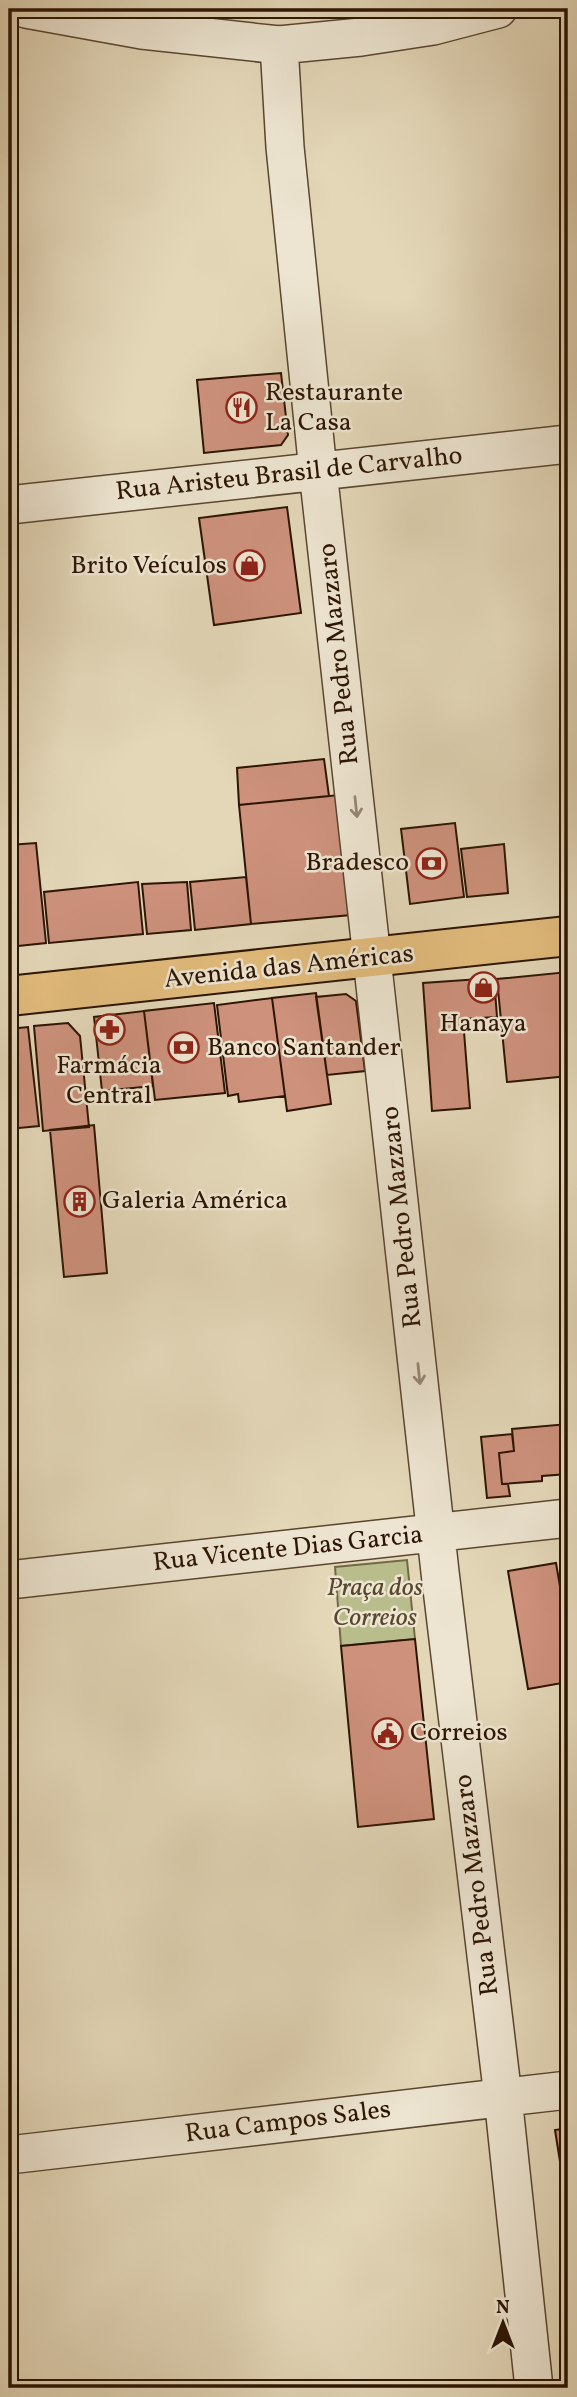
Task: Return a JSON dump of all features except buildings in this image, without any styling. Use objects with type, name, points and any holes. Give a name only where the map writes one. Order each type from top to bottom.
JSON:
[{"type":"main road","name":"Avenida das Américas","points":[[9,996],[568,936]]},
{"type":"street","points":[[26,9],[142,30],[279,45],[409,30],[498,9]]},
{"type":"street","name":"Rua Pedro Mazzaro","points":[[279,45],[285,147],[318,471],[534,2388]]},
{"type":"street","name":"Rua Aristeu Brasil de Carvalho","points":[[9,505],[568,444]]},
{"type":"street","name":"Rua Vicente Dias Garcia","points":[[9,1580],[568,1518]]},
{"type":"street","name":"Rua Campos Sales","points":[[9,2155],[568,2090]]},
{"type":"green space","name":"Praça dos Correios","points":[[407,1560],[415,1639],[341,1646],[335,1567]]},
{"type":"place","name":"Restaurante La Casa","points":[[242,408]]},
{"type":"place","name":"Brito Veículos","points":[[250,566]]},
{"type":"place","name":"Bradesco","points":[[432,863]]},
{"type":"place","name":"Hanaya","points":[[483,988]]},
{"type":"place","name":"Farmácia Central","points":[[109,1030]]},
{"type":"place","name":"Banco Santander","points":[[184,1048]]},
{"type":"place","name":"Galeria América","points":[[79,1201]]},
{"type":"place","name":"Correios","points":[[387,1733]]}]
